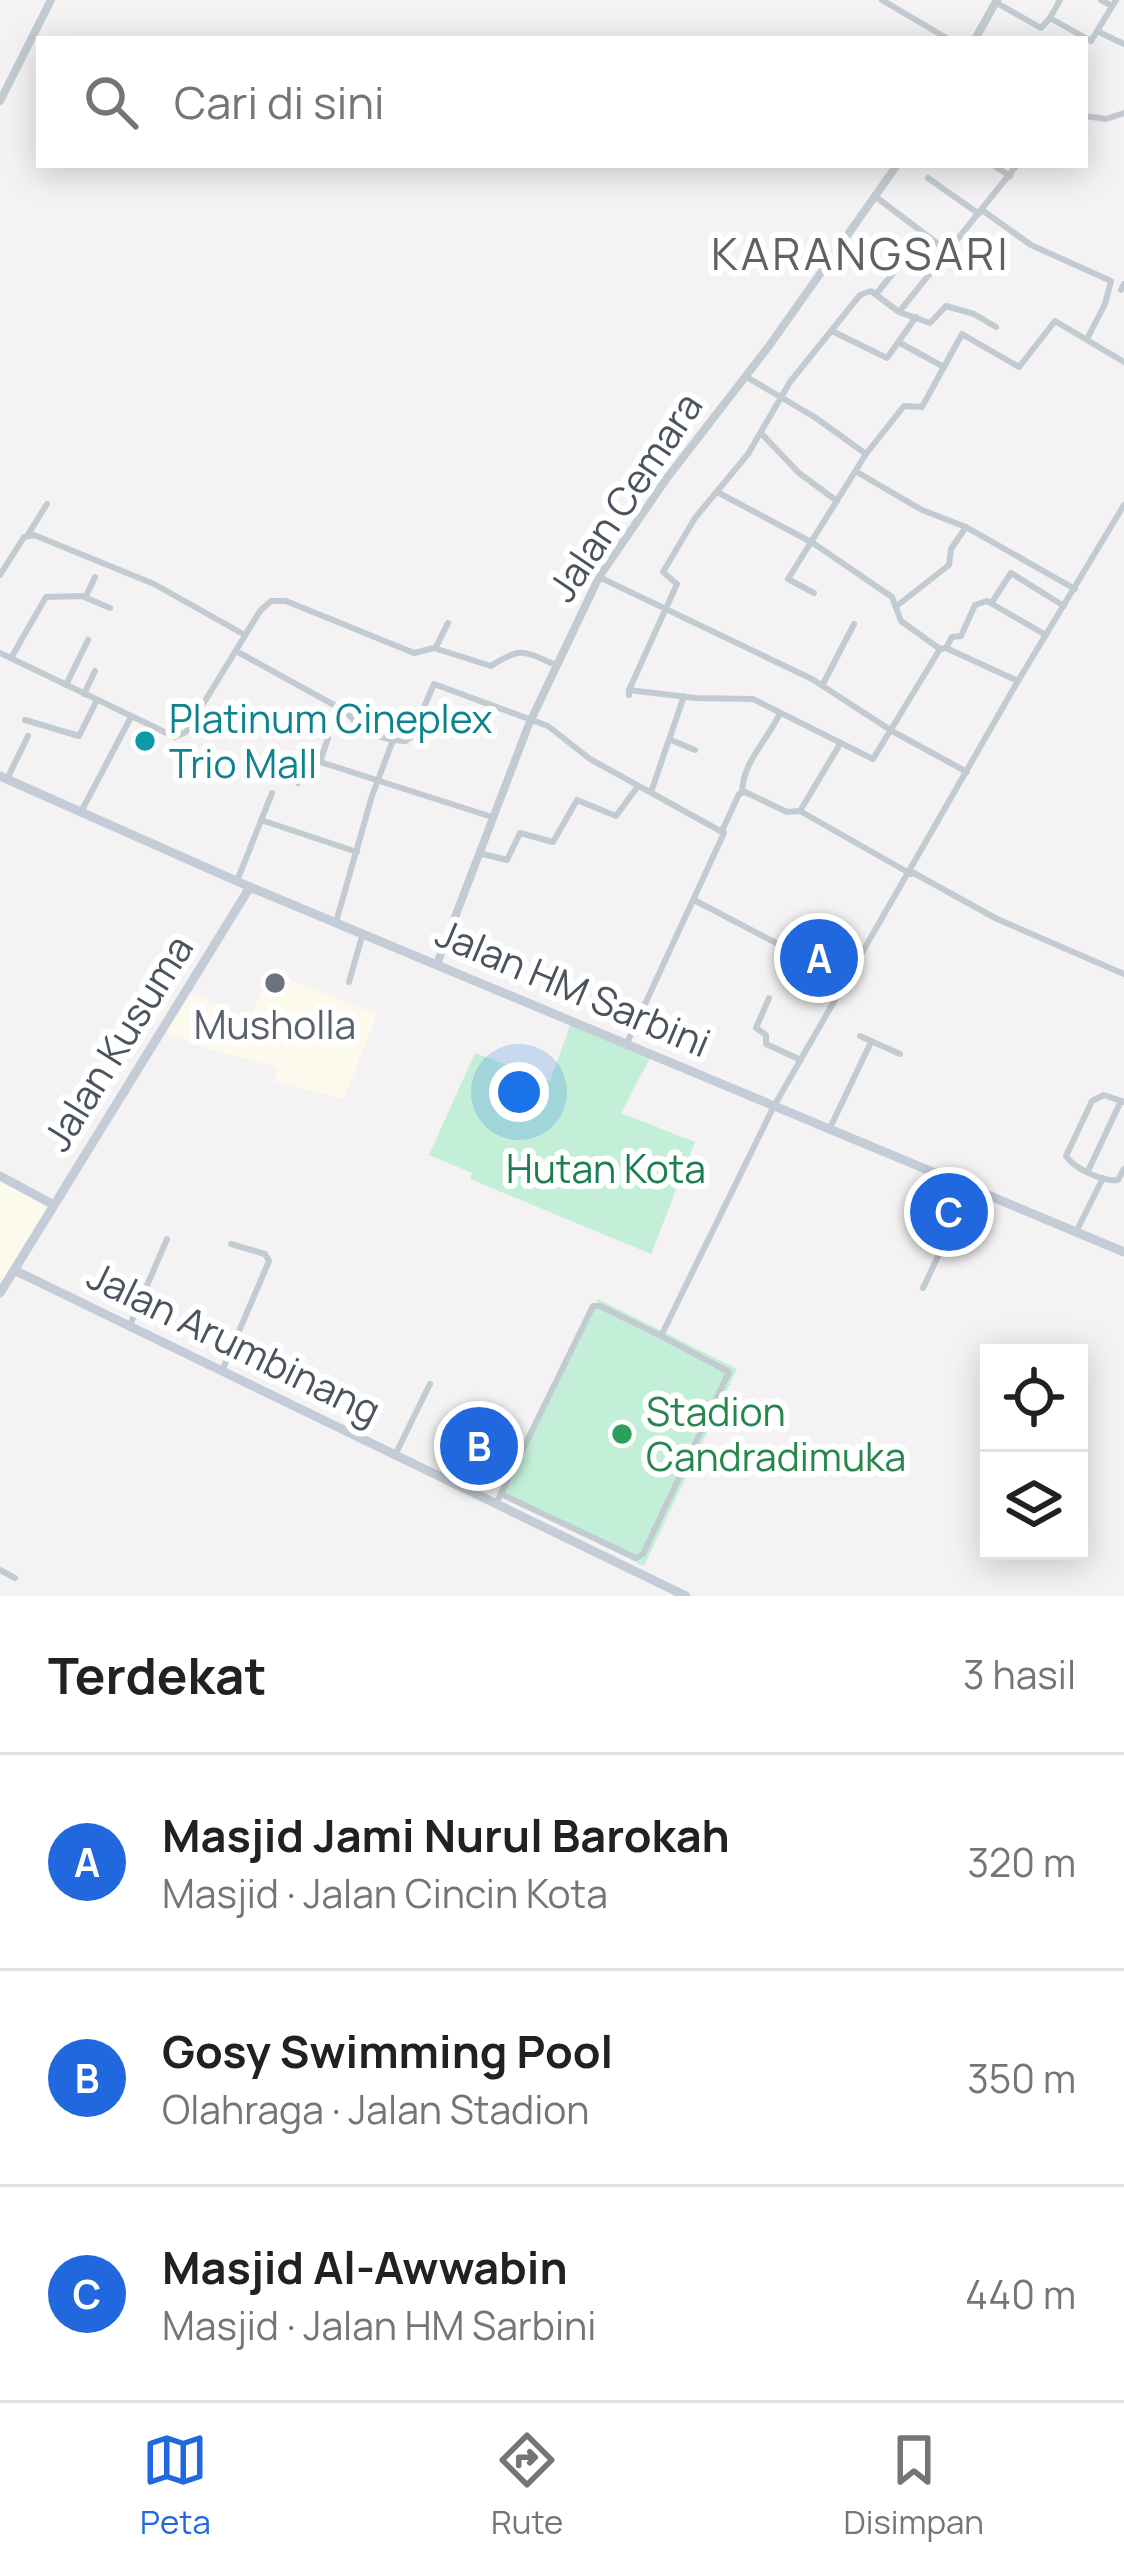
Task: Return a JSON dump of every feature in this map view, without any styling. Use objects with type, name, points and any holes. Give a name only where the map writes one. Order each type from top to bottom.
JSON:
[{"type":"main road","name":"Jalan HM Sarbini","points":[[3,778],[250,887],[1124,1252]]},
{"type":"main road","name":"Jalan Kusuma","points":[[0,1293],[250,887]]},
{"type":"main road","points":[[0,1176],[54,1205]]},
{"type":"main road","name":"Jalan Arumbinang","points":[[14,1270],[395,1455],[498,1499],[686,1596]]},
{"type":"street","points":[[0,100],[51,0]]},
{"type":"street","points":[[882,0],[943,36]]},
{"type":"street","points":[[977,36],[996,1],[1041,28],[1060,0]]},
{"type":"street","points":[[1088,46],[1114,3],[1101,0]]},
{"type":"street","points":[[1050,18],[1082,36]]},
{"type":"street","points":[[1097,31],[1124,44]]},
{"type":"street","points":[[1088,116],[1106,119],[1124,112]]},
{"type":"street","name":"Jalan Cemara","points":[[436,964],[532,719],[599,577],[895,168]]},
{"type":"street","points":[[998,168],[1010,176]]},
{"type":"street","points":[[899,311],[1014,168]]},
{"type":"street","points":[[928,178],[1031,245],[1111,281],[1106,304],[1087,339]]},
{"type":"street","points":[[876,197],[946,250]]},
{"type":"street","points":[[907,256],[877,293],[860,295],[800,368],[761,433],[719,493],[695,518],[663,572],[676,584],[629,693],[742,696],[873,759],[943,648],[952,637],[961,636],[975,605],[992,602],[1046,635]]},
{"type":"street","points":[[877,293],[899,311],[933,322],[946,306],[996,327]]},
{"type":"street","points":[[834,332],[885,358],[916,317]]},
{"type":"street","points":[[814,592],[788,579],[866,454],[904,406],[922,407],[962,334],[1019,367],[1053,321],[1124,362]]},
{"type":"street","points":[[900,344],[945,368]]},
{"type":"street","points":[[746,376],[866,454]]},
{"type":"street","points":[[761,433],[799,473],[837,500]]},
{"type":"street","points":[[856,472],[922,510],[966,526],[1075,590]]},
{"type":"street","points":[[719,493],[813,543],[898,605],[901,621],[943,648],[1018,681]]},
{"type":"street","points":[[0,575],[47,504]]},
{"type":"street","points":[[661,1336],[775,1106],[1124,505]]},
{"type":"street","points":[[898,605],[949,566],[951,549],[966,526]]},
{"type":"street","points":[[27,536],[55,542],[154,584],[245,635]]},
{"type":"street","points":[[992,602],[1011,573],[1064,606]]},
{"type":"street","points":[[86,597],[95,577]]},
{"type":"street","points":[[599,577],[822,686],[968,772]]},
{"type":"street","points":[[110,608],[86,597],[46,597],[4,657],[170,736],[182,736],[266,604],[286,601],[414,653],[436,648],[491,666],[518,651],[556,665]]},
{"type":"street","points":[[436,648],[448,623]]},
{"type":"street","points":[[822,686],[854,623]]},
{"type":"street","points":[[67,685],[88,640]]},
{"type":"street","points":[[236,651],[345,712],[366,733],[393,740],[411,737],[433,683],[532,719],[638,786],[722,831]]},
{"type":"street","points":[[85,694],[95,671]]},
{"type":"street","points":[[651,792],[684,696]]},
{"type":"street","points":[[25,720],[79,736],[97,700]]},
{"type":"street","points":[[627,1043],[724,838],[722,831],[759,744],[770,737],[780,713]]},
{"type":"street","points":[[81,812],[131,717]]},
{"type":"street","points":[[3,778],[28,736]]},
{"type":"street","points":[[320,762],[328,738]]},
{"type":"street","points":[[670,739],[695,750]]},
{"type":"street","points":[[336,922],[393,740]]},
{"type":"street","points":[[800,811],[840,744]]},
{"type":"street","points":[[298,783],[309,762],[320,762],[493,817]]},
{"type":"street","points":[[479,853],[507,860],[520,833],[553,842],[577,800],[616,816],[638,786]]},
{"type":"street","points":[[742,793],[783,811],[800,811],[997,919],[1124,974]]},
{"type":"street","points":[[237,881],[272,794]]},
{"type":"street","points":[[261,820],[357,852]]},
{"type":"street","points":[[694,900],[780,945]]},
{"type":"street","points":[[349,982],[363,933]]},
{"type":"street","points":[[769,998],[755,1028],[766,1035],[766,1044],[801,1060]]},
{"type":"street","points":[[860,1036],[900,1054]]},
{"type":"street","points":[[829,1130],[871,1042]]},
{"type":"street","points":[[1088,1172],[1122,1101],[1104,1095],[1092,1101],[1066,1160],[1088,1172],[1115,1182],[1124,1169]]},
{"type":"street","points":[[1076,1232],[1102,1178]]},
{"type":"street","points":[[923,1288],[970,1189]]},
{"type":"street","points":[[130,1325],[167,1239]]},
{"type":"street","points":[[221,1371],[269,1261],[265,1254],[231,1244]]},
{"type":"street","points":[[593,1306],[729,1372],[643,1554],[636,1558],[498,1499],[593,1306]]},
{"type":"street","points":[[395,1455],[430,1384]]},
{"type":"street","points":[[0,1570],[15,1578]]},
{"type":"shaded area","points":[[271,972],[377,1014],[344,1099],[275,1081],[277,1067],[158,1030],[186,991],[249,1019]]},
{"type":"shaded area","points":[[0,1176],[51,1203],[4,1280],[0,1278]]},
{"type":"green space","name":"Hutan Kota","points":[[572,1020],[650,1058],[621,1113],[695,1142],[651,1254],[470,1179],[472,1173],[429,1155],[475,1053],[550,1081]]},
{"type":"green space","name":"Stadion Candradimuka","points":[[598,1299],[737,1369],[644,1566],[497,1494]]},
{"type":"water","points":[[481,1418],[500,1427],[477,1473],[459,1464]]},
{"type":"place","name":"Platinum Cineplex Trio Mall","points":[[145,741]]},
{"type":"place","name":"Masjid Jami Nurul Barokah","points":[[819,958]]},
{"type":"place","name":"Musholla","points":[[275,983]]},
{"type":"place","name":"Masjid Al-Awwabin","points":[[949,1212]]},
{"type":"place","name":"Stadion Candradimuka","points":[[622,1434]]},
{"type":"place","name":"Gosy Swimming Pool","points":[[479,1446]]},
{"type":"district","name":"KARANGSARI","points":[[861,254]]}]
